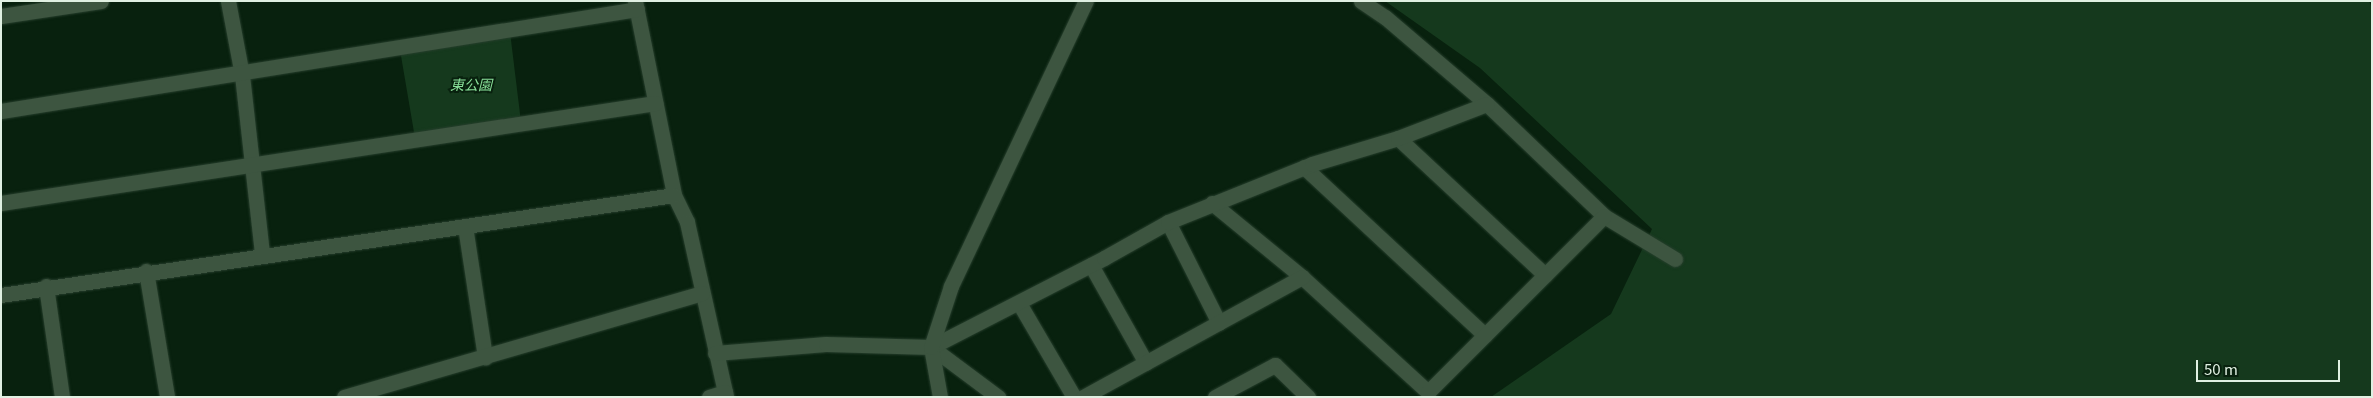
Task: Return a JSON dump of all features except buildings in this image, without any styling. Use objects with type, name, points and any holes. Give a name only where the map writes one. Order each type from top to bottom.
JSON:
[{"type":"street","points":[[1,16],[101,1]]},
{"type":"street","points":[[228,1],[242,74],[250,165],[262,254]]},
{"type":"street","points":[[940,397],[931,347],[951,286],[1086,1]]},
{"type":"street","points":[[1361,1],[1385,17],[1487,104],[1604,216],[1675,259]]},
{"type":"street","points":[[1,111],[242,74],[636,5],[674,195],[687,222],[715,353],[726,394],[709,397]]},
{"type":"street","points":[[1,203],[655,103]]},
{"type":"street","points":[[715,353],[826,344],[931,347],[1019,303],[1168,222],[1304,167],[1398,138],[1487,104]]},
{"type":"street","points":[[1398,138],[1545,275]]},
{"type":"street","points":[[1304,167],[1485,335]]},
{"type":"street","points":[[1,295],[46,286],[146,271],[674,195]]},
{"type":"street","points":[[1212,203],[1302,277],[1428,392],[1604,216]]},
{"type":"street","points":[[1168,222],[1219,323]]},
{"type":"street","points":[[465,226],[485,357]]},
{"type":"street","points":[[1091,265],[1146,363]]},
{"type":"street","points":[[146,271],[167,397]]},
{"type":"street","points":[[1084,397],[1302,277]]},
{"type":"street","points":[[46,286],[62,397]]},
{"type":"street","points":[[344,397],[702,293]]},
{"type":"street","points":[[1019,303],[1074,397]]},
{"type":"street","points":[[931,347],[998,397]]},
{"type":"street","points":[[1215,397],[1275,365],[1308,397]]},
{"type":"green space","points":[[1385,1],[2369,1],[2372,8],[2372,397],[1491,397],[1611,314],[1652,229],[1480,68]]},
{"type":"green space","name":"東公園","points":[[510,32],[521,122],[415,138],[400,50]]}]
